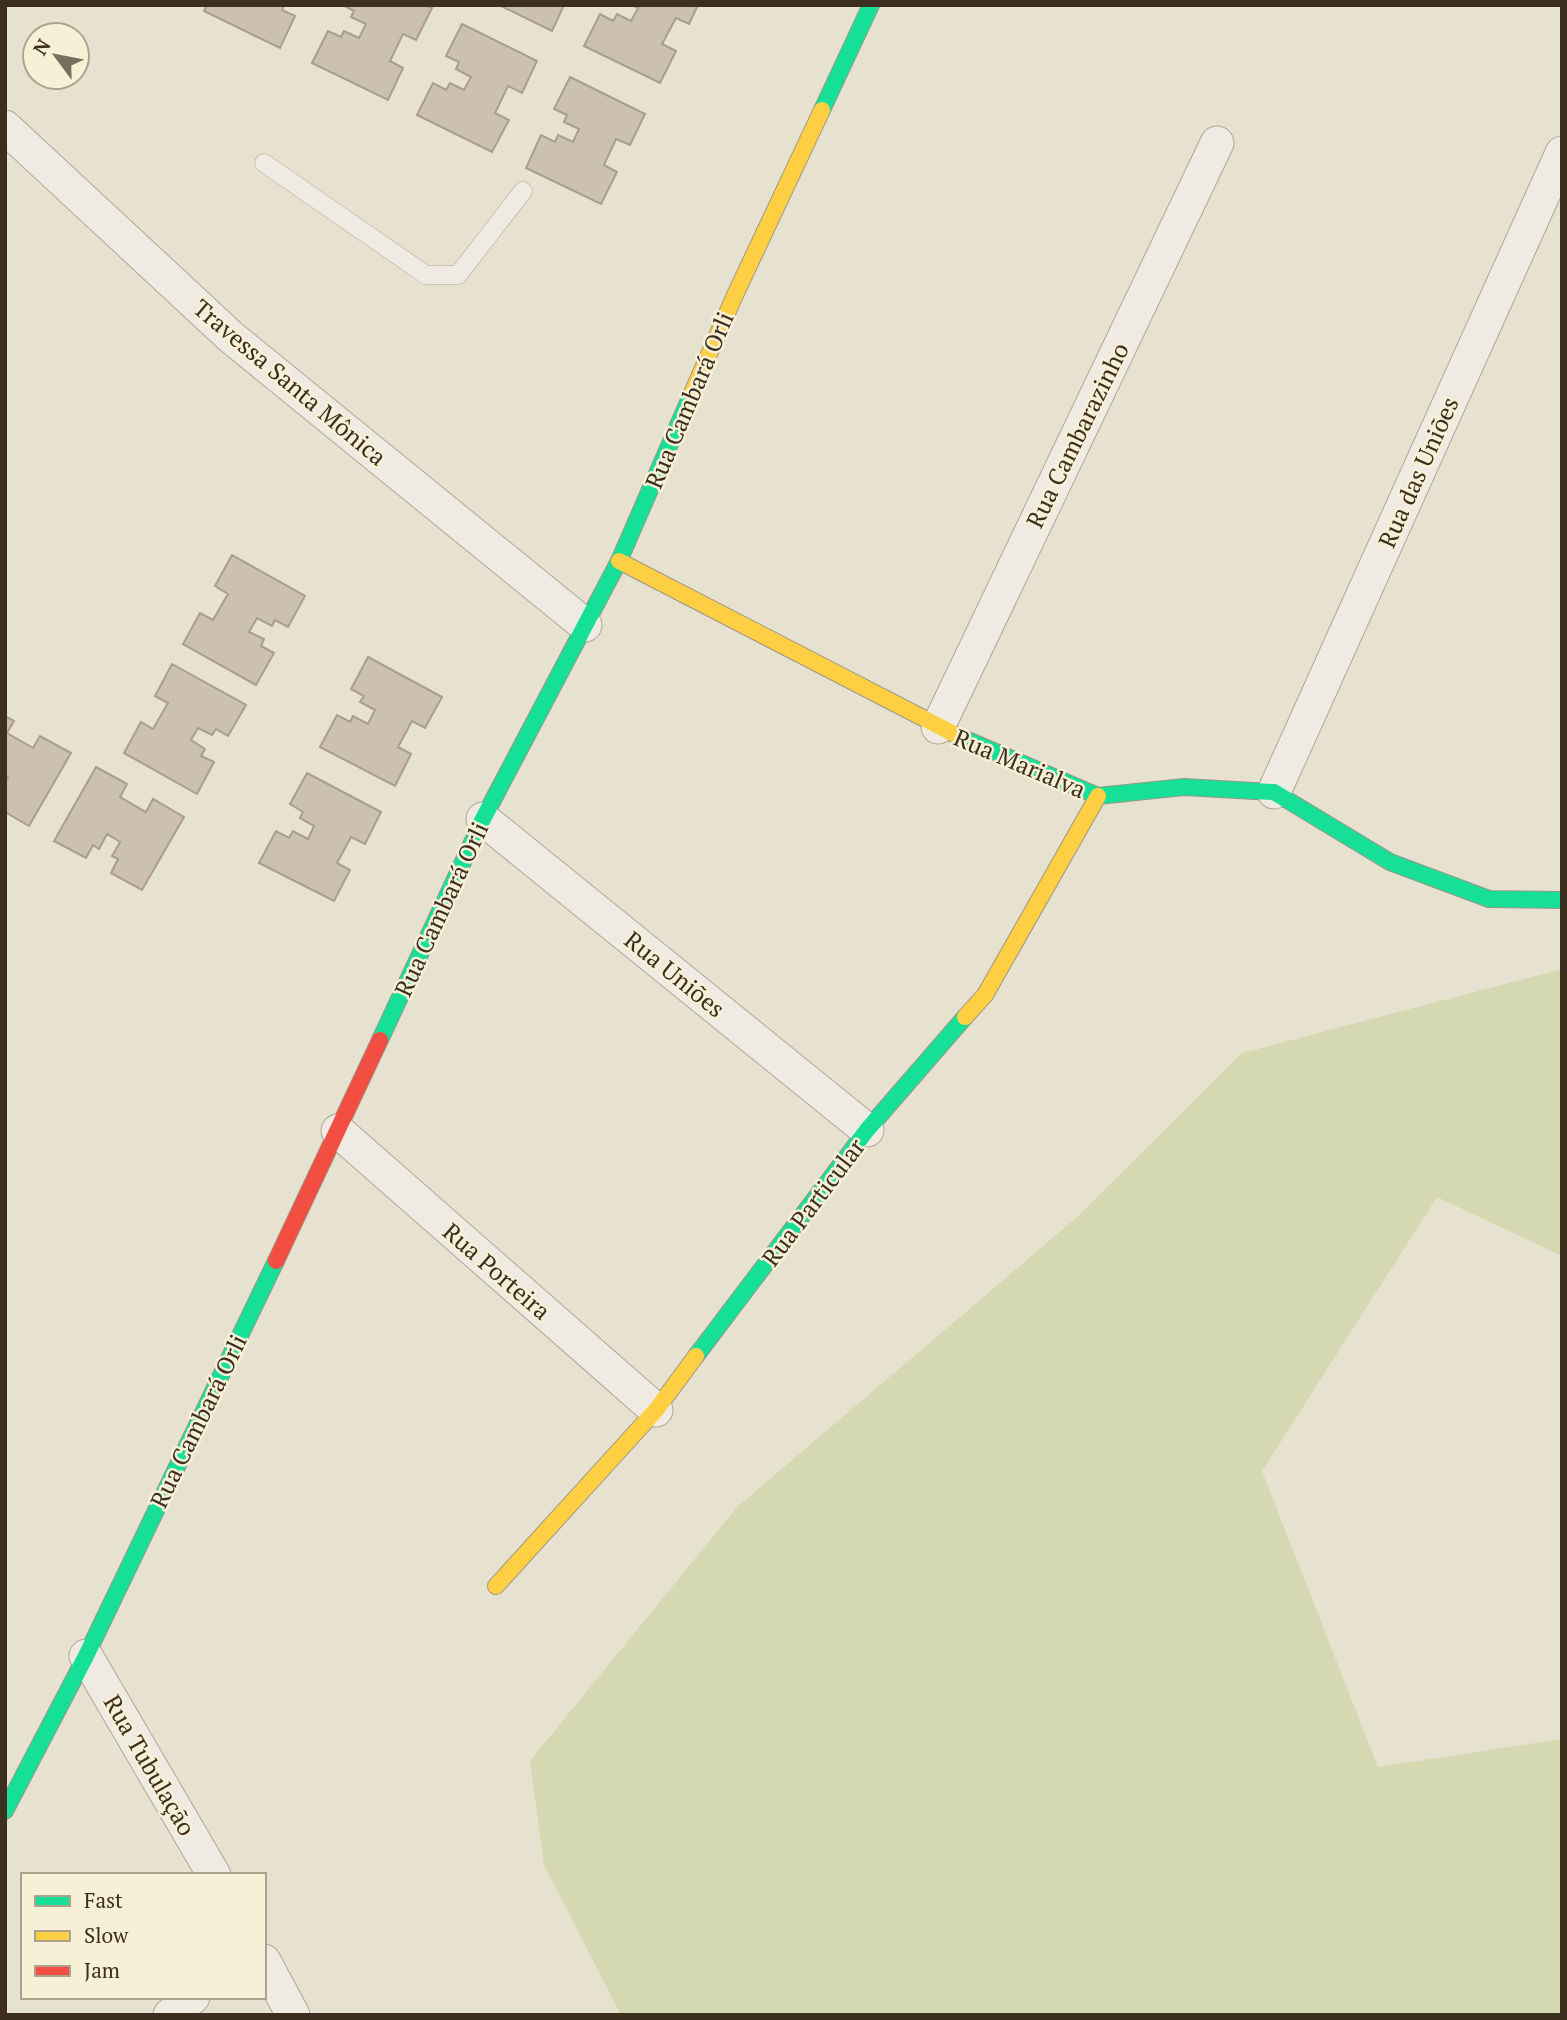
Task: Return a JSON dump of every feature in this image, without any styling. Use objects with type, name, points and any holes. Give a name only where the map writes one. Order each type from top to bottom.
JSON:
[{"type":"street","name":"Rua Cambará Orli","points":[[5,1811],[86,1656],[338,1131],[483,818],[619,561],[735,295],[871,5]]},
{"type":"street","name":"Travessa Santa Mônica","points":[[5,127],[231,337],[585,625]]},
{"type":"street","name":"Rua Cambarazinho","points":[[937,727],[1217,143]]},
{"type":"street","name":"Rua das Uniões","points":[[1273,792],[1562,153]]},
{"type":"street","name":"Rua Marialva","points":[[619,561],[937,727],[1098,796],[1184,787],[1273,792],[1390,862],[1489,900],[1562,900]]},
{"type":"street","name":"Rua Particular","points":[[496,1586],[656,1410],[867,1130],[985,995],[1098,796]]},
{"type":"street","name":"Rua Uniões","points":[[483,818],[867,1130]]},
{"type":"street","name":"Rua Porteira","points":[[338,1131],[656,1410]]},
{"type":"street","name":"Rua Tubulação","points":[[86,1656],[213,1873]]},
{"type":"street","points":[[266,1965],[293,2015]]},
{"type":"street","points":[[170,2015],[191,1999]]},
{"type":"lane","points":[[264,163],[426,275],[458,275],[523,191]]},
{"type":"green space","points":[[1562,969],[1562,1256],[1437,1197],[1262,1471],[1378,1767],[1562,1739],[1562,2015],[621,2015],[544,1865],[530,1761],[737,1507],[1076,1218],[1242,1053]]},
{"type":"building","points":[[207,5],[284,5],[282,10],[295,16],[280,48],[204,11]]},
{"type":"building","points":[[343,5],[425,5],[432,8],[416,40],[403,34],[390,61],[403,68],[388,100],[312,63],[328,31],[341,37],[344,31],[359,38],[366,24],[351,17],[354,11]]},
{"type":"building","points":[[499,5],[564,5],[552,31]]},
{"type":"building","points":[[632,5],[698,5],[689,24],[676,18],[662,44],[676,51],[660,83],[584,46],[600,14],[613,21],[617,14],[631,21],[638,8]]},
{"type":"building","points":[[462,24],[537,61],[522,93],[508,86],[495,113],[509,120],[492,152],[417,115],[433,83],[446,90],[450,83],[464,90],[471,77],[456,69],[459,62],[446,56]]},
{"type":"building","points":[[570,77],[645,114],[630,145],[616,139],[604,165],[617,172],[601,204],[526,168],[541,135],[555,142],[558,135],[573,142],[579,129],[564,122],[567,115],[554,109]]},
{"type":"building","points":[[232,555],[305,596],[288,627],[275,620],[272,626],[257,618],[249,632],[264,639],[261,646],[274,653],[256,685],[183,644],[200,613],[213,620],[228,594],[215,586]]},
{"type":"building","points":[[368,657],[442,697],[425,728],[412,721],[398,747],[411,754],[395,786],[320,747],[337,715],[350,722],[353,716],[368,724],[375,710],[360,702],[364,696],[351,689]]},
{"type":"building","points":[[172,664],[246,705],[228,736],[216,729],[212,735],[198,728],[191,740],[205,749],[201,756],[214,762],[197,794],[124,753],[141,722],[153,729],[168,703],[155,696]]},
{"type":"building","points":[[5,716],[14,721],[7,733],[33,748],[40,736],[71,753],[29,826],[5,812],[5,782],[8,778],[5,776]]},
{"type":"building","points":[[96,767],[127,784],[120,797],[146,812],[153,799],[184,817],[142,890],[111,873],[118,859],[112,856],[120,842],[107,834],[99,849],[93,845],[86,858],[54,841]]},
{"type":"building","points":[[307,773],[381,812],[365,844],[351,837],[337,863],[350,870],[334,901],[259,863],[276,831],[289,838],[293,831],[308,839],[314,826],[300,818],[303,812],[290,804]]},
{"type":"traffic: fast","points":[[822,110],[871,5]]},
{"type":"traffic: fast","points":[[380,1040],[483,819],[619,561],[692,393]]},
{"type":"traffic: fast","points":[[956,735],[1098,796],[1184,787],[1274,792],[1390,862],[1489,899],[1562,900]]},
{"type":"traffic: fast","points":[[696,1356],[867,1130],[965,1017]]},
{"type":"traffic: fast","points":[[5,1811],[86,1656],[276,1261]]},
{"type":"traffic: slow","points":[[692,393],[822,110]]},
{"type":"traffic: slow","points":[[619,561],[956,735]]},
{"type":"traffic: slow","points":[[965,1017],[985,995],[1098,796]]},
{"type":"traffic: slow","points":[[496,1586],[656,1410],[696,1356]]},
{"type":"traffic: jam","points":[[276,1261],[380,1040]]}]
